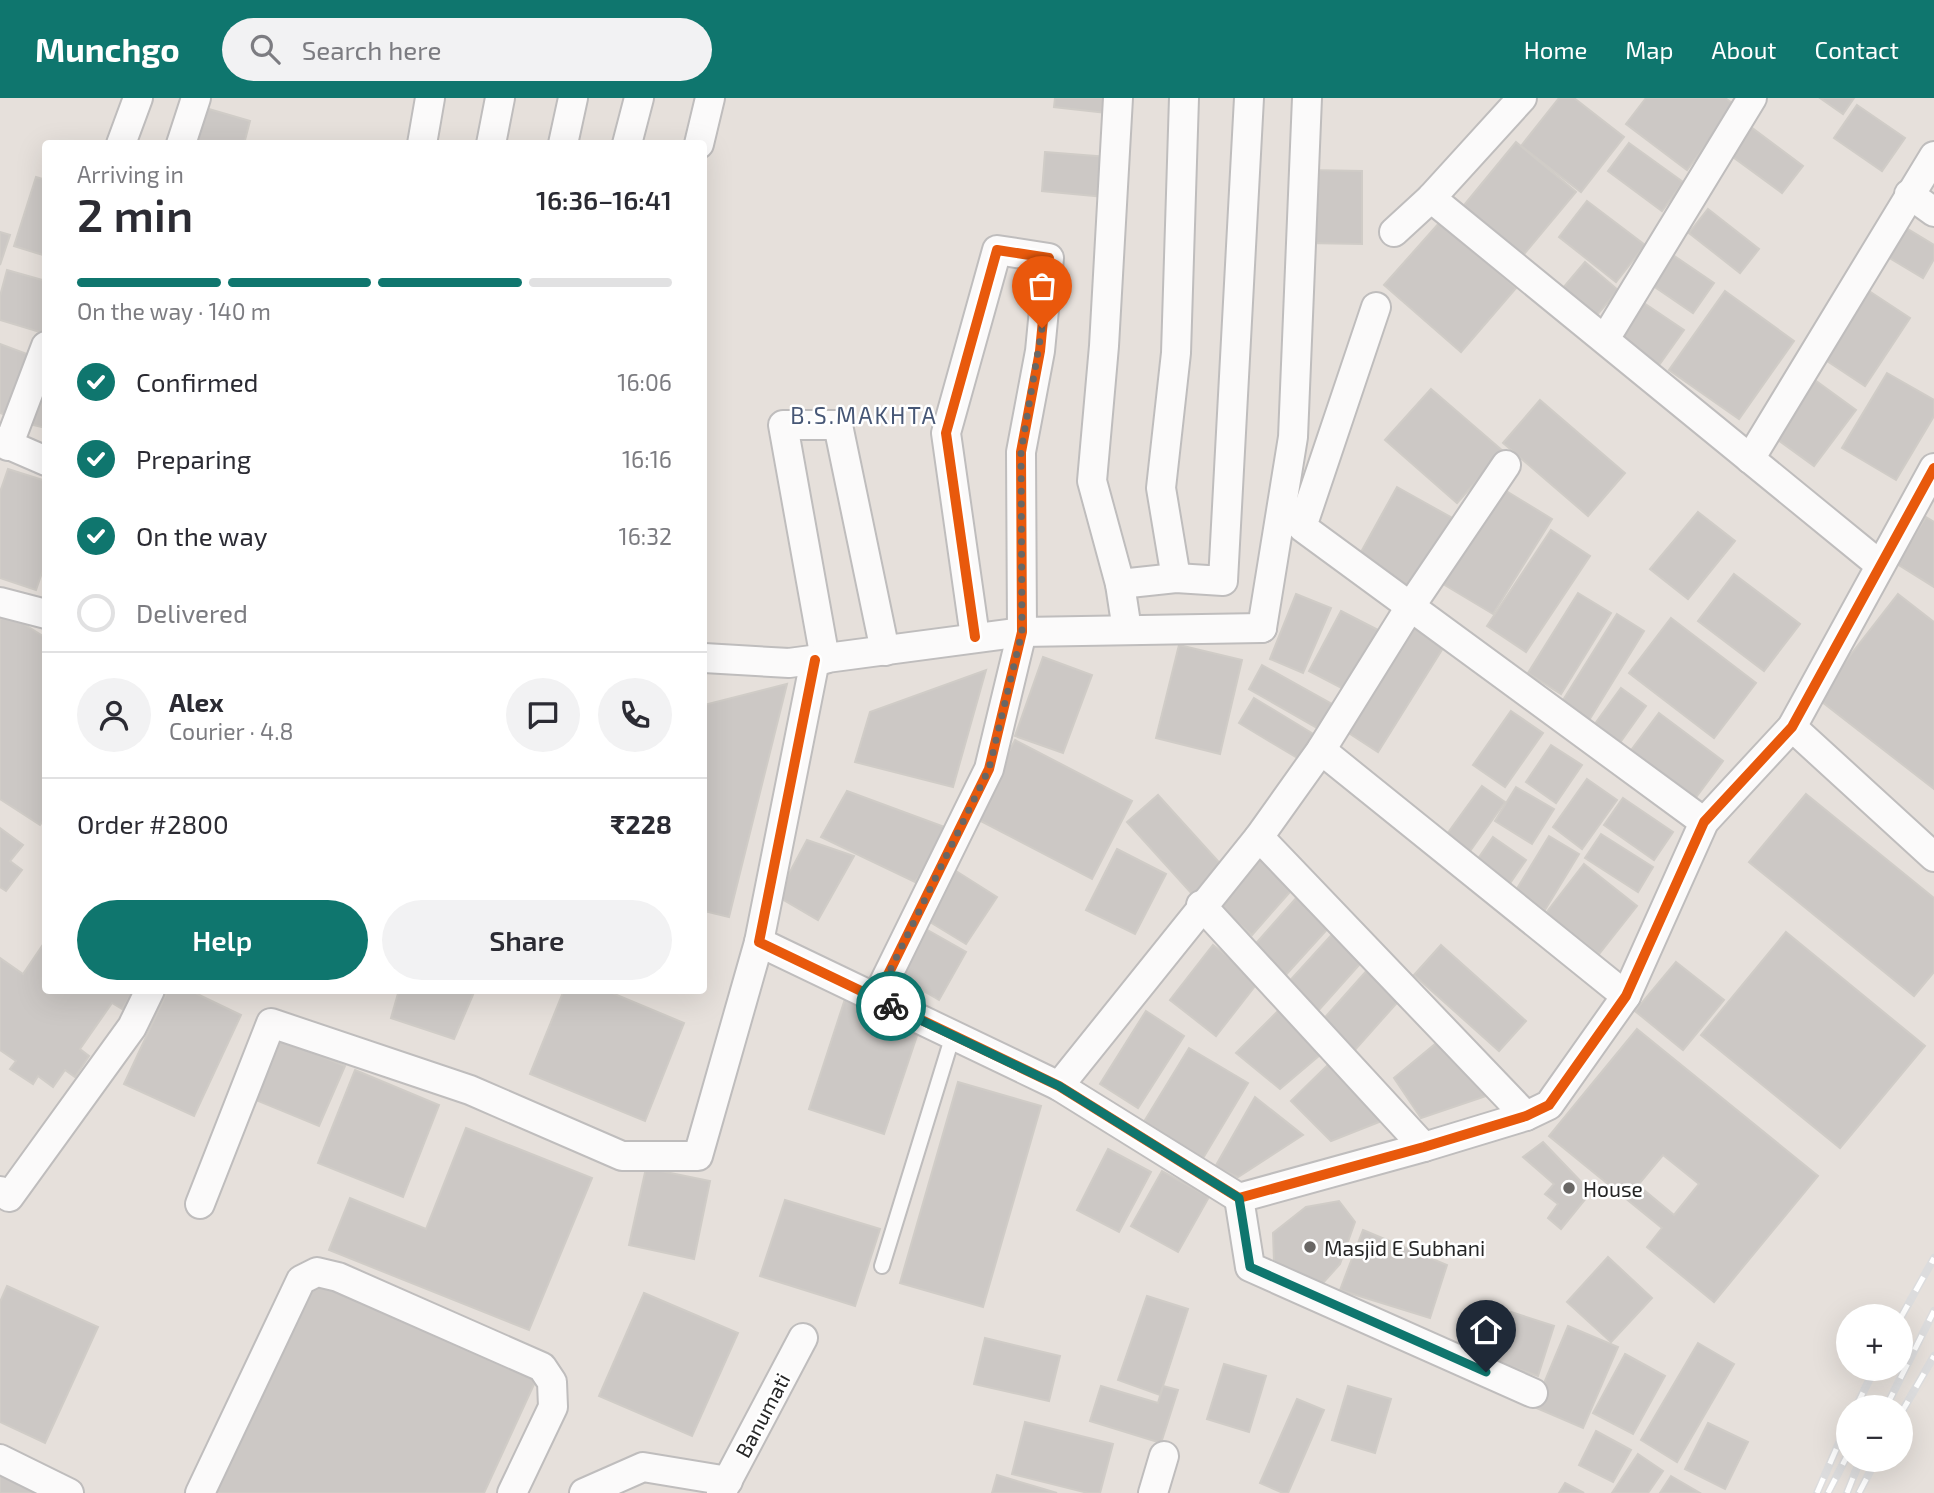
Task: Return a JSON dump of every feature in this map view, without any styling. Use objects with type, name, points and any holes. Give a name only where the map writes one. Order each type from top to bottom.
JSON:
[{"type":"street","points":[[122,140],[138,98]]},
{"type":"street","points":[[182,140],[195,98]]},
{"type":"street","points":[[423,140],[430,98]]},
{"type":"street","points":[[492,140],[500,98]]},
{"type":"street","points":[[564,140],[573,98]]},
{"type":"street","points":[[628,140],[639,98]]},
{"type":"street","points":[[700,140],[710,98]]},
{"type":"street","points":[[1118,98],[1104,346],[1092,481],[1120,584],[1127,630]]},
{"type":"street","points":[[1176,578],[1161,488],[1176,353],[1184,98]]},
{"type":"street","points":[[1120,584],[1176,578],[1223,581],[1248,98]]},
{"type":"street","points":[[1262,628],[1293,437],[1307,98]]},
{"type":"street","points":[[1394,232],[1431,198],[1522,98]]},
{"type":"street","points":[[1605,339],[1752,98]]},
{"type":"street","points":[[1750,458],[1934,156]]},
{"type":"street","points":[[1909,194],[1934,212]]},
{"type":"street","points":[[1431,198],[1880,565]]},
{"type":"street","points":[[876,999],[989,769],[1022,632],[1021,452],[1040,351],[1049,257],[997,250],[946,433],[975,637]]},
{"type":"street","points":[[1262,628],[1302,527],[1376,307]]},
{"type":"street","points":[[42,355],[4,444],[42,459]]},
{"type":"street","points":[[200,1204],[271,1023],[470,1090],[622,1156],[698,1156],[759,942],[820,659],[783,425],[838,425],[886,651]]},
{"type":"street","points":[[1059,1086],[1259,837],[1321,750],[1410,607],[1506,465]]},
{"type":"street","points":[[759,942],[1059,1086],[1239,1198],[1424,1147],[1526,1115],[1549,1105],[1626,996],[1704,822],[1792,727],[1934,468]]},
{"type":"street","points":[[1302,527],[1704,822]]},
{"type":"street","points":[[0,602],[42,613]]},
{"type":"street","points":[[707,658],[789,663],[1022,632],[1262,628]]},
{"type":"street","points":[[1792,727],[1934,857]]},
{"type":"street","points":[[1321,750],[1626,996]]},
{"type":"street","points":[[1259,837],[1526,1115]]},
{"type":"street","points":[[1202,905],[1424,1147]]},
{"type":"street","points":[[0,1191],[9,1197],[132,1027],[148,994]]},
{"type":"street","points":[[1239,1198],[1250,1267],[1533,1393]]},
{"type":"street","points":[[200,1493],[301,1280],[317,1272],[338,1277],[542,1367],[552,1382],[553,1407],[512,1493]]},
{"type":"street","name":"Banumati","points":[[725,1487],[803,1338]]},
{"type":"street","points":[[1153,1493],[1164,1456]]},
{"type":"street","points":[[0,1459],[69,1493]]},
{"type":"street","points":[[584,1493],[643,1467],[725,1487]]},
{"type":"lane","points":[[882,1266],[953,1035]]},
{"type":"building","points":[[1055,98],[1108,98],[1106,113],[1054,107]]},
{"type":"building","points":[[1559,98],[1574,98],[1624,137],[1581,192],[1521,146]]},
{"type":"building","points":[[1646,98],[1725,98],[1735,105],[1687,170],[1626,124]]},
{"type":"building","points":[[1820,98],[1854,98],[1843,114]]},
{"type":"building","points":[[1857,105],[1905,138],[1882,171],[1834,138]]},
{"type":"building","points":[[202,107],[250,121],[245,140],[193,140]]},
{"type":"building","points":[[1747,124],[1803,166],[1782,193],[1726,152]]},
{"type":"building","points":[[1516,142],[1576,192],[1515,265],[1455,216]]},
{"type":"building","points":[[1629,143],[1683,182],[1662,211],[1608,171]]},
{"type":"building","points":[[1045,152],[1108,157],[1104,197],[1042,191]]},
{"type":"building","points":[[1307,170],[1362,171],[1362,244],[1306,243]]},
{"type":"building","points":[[36,177],[42,179],[42,255],[14,246]]},
{"type":"building","points":[[1587,201],[1645,245],[1616,282],[1559,237]]},
{"type":"building","points":[[1708,209],[1759,249],[1740,273],[1689,233]]},
{"type":"building","points":[[1440,222],[1516,288],[1461,352],[1384,285]]},
{"type":"building","points":[[1903,226],[1934,245],[1934,259],[1923,278],[1886,256]]},
{"type":"building","points":[[0,232],[10,235],[0,265]]},
{"type":"building","points":[[1667,251],[1714,283],[1693,313],[1646,281]]},
{"type":"building","points":[[1585,262],[1618,290],[1591,322],[1558,294]]},
{"type":"building","points":[[7,270],[42,280],[42,333],[0,320],[0,296]]},
{"type":"building","points":[[1866,289],[1910,318],[1865,386],[1821,357]]},
{"type":"building","points":[[1725,291],[1794,341],[1739,419],[1669,370]]},
{"type":"building","points":[[1638,299],[1684,330],[1659,365],[1614,334]]},
{"type":"building","points":[[0,344],[35,357],[11,417],[0,413]]},
{"type":"building","points":[[1887,373],[1934,400],[1934,416],[1896,480],[1842,448]]},
{"type":"building","points":[[1808,375],[1856,410],[1814,466],[1767,432]]},
{"type":"building","points":[[42,380],[42,427],[29,424]]},
{"type":"building","points":[[1431,389],[1503,451],[1457,503],[1385,440]]},
{"type":"building","points":[[1540,400],[1625,473],[1588,516],[1503,443]]},
{"type":"building","points":[[8,469],[42,480],[42,573],[36,590],[0,578],[0,492]]},
{"type":"building","points":[[1397,487],[1454,519],[1413,592],[1356,561]]},
{"type":"building","points":[[1503,489],[1552,519],[1493,614],[1443,584]]},
{"type":"building","points":[[1698,512],[1735,541],[1688,599],[1650,569]]},
{"type":"building","points":[[1926,517],[1934,522],[1934,587],[1897,564]]},
{"type":"building","points":[[1551,530],[1590,556],[1526,652],[1487,626]]},
{"type":"building","points":[[1734,574],[1800,624],[1764,671],[1698,621]]},
{"type":"building","points":[[1578,593],[1611,613],[1561,694],[1528,673]]},
{"type":"building","points":[[1296,594],[1331,608],[1303,673],[1270,659]]},
{"type":"building","points":[[1898,594],[1934,622],[1934,789],[1817,698]]},
{"type":"building","points":[[1341,611],[1382,632],[1351,693],[1309,671]]},
{"type":"building","points":[[5,612],[42,635],[40,825],[0,799],[0,620]]},
{"type":"building","points":[[1617,614],[1644,631],[1588,722],[1560,705]]},
{"type":"building","points":[[1671,618],[1756,683],[1714,738],[1629,673]]},
{"type":"building","points":[[1413,619],[1448,640],[1378,752],[1344,730]]},
{"type":"building","points":[[1179,645],[1242,660],[1220,754],[1156,738]]},
{"type":"building","points":[[1043,657],[1092,675],[1063,753],[1015,736]]},
{"type":"building","points":[[1262,665],[1339,708],[1326,733],[1249,689]]},
{"type":"building","points":[[986,670],[953,787],[855,762],[870,712]]},
{"type":"building","points":[[787,684],[729,917],[707,912],[707,704]]},
{"type":"building","points":[[1621,688],[1646,706],[1614,751],[1589,732]]},
{"type":"building","points":[[1254,698],[1315,735],[1299,759],[1239,723]]},
{"type":"building","points":[[1511,711],[1543,733],[1505,787],[1473,765]]},
{"type":"building","points":[[1659,713],[1723,761],[1691,804],[1626,757]]},
{"type":"building","points":[[1015,740],[1132,801],[1092,879],[975,818]]},
{"type":"building","points":[[1551,745],[1582,765],[1556,803],[1526,782]]},
{"type":"building","points":[[1587,779],[1617,800],[1582,849],[1553,827]]},
{"type":"building","points":[[1482,786],[1505,802],[1465,858],[1442,841]]},
{"type":"building","points":[[1516,787],[1554,809],[1532,844],[1495,821]]},
{"type":"building","points":[[847,791],[950,829],[915,882],[821,837]]},
{"type":"building","points":[[1806,794],[1934,898],[1934,972],[1914,996],[1749,862]]},
{"type":"building","points":[[1158,795],[1225,869],[1194,896],[1127,822]]},
{"type":"building","points":[[1623,798],[1673,832],[1654,860],[1604,825]]},
{"type":"building","points":[[0,828],[23,845],[10,861],[22,870],[6,891],[0,887]]},
{"type":"building","points":[[1601,834],[1653,867],[1638,892],[1585,858]]},
{"type":"building","points":[[1549,836],[1579,854],[1545,910],[1515,892]]},
{"type":"building","points":[[1493,837],[1526,860],[1506,889],[1473,866]]},
{"type":"building","points":[[807,840],[854,856],[818,920],[777,896]]},
{"type":"building","points":[[1117,849],[1166,874],[1135,934],[1086,910]]},
{"type":"building","points":[[1264,855],[1297,884],[1252,935],[1219,906]]},
{"type":"building","points":[[1584,864],[1637,906],[1599,954],[1546,913]]},
{"type":"building","points":[[956,871],[997,897],[966,944],[925,919]]},
{"type":"building","points":[[1298,896],[1331,925],[1283,978],[1251,949]]},
{"type":"building","points":[[924,928],[966,952],[939,1000],[896,975]]},
{"type":"building","points":[[1337,929],[1367,956],[1317,1012],[1286,985]]},
{"type":"building","points":[[1786,932],[1925,1046],[1840,1148],[1701,1035]]},
{"type":"building","points":[[1213,945],[1259,981],[1216,1036],[1170,1000]]},
{"type":"building","points":[[1441,945],[1526,1021],[1499,1051],[1414,975]]},
{"type":"building","points":[[42,946],[42,994],[131,994],[122,1009],[112,1003],[80,1049],[89,1056],[75,1077],[65,1070],[53,1087],[38,1076],[33,1084],[10,1069],[16,1061],[0,1050],[0,958],[23,974]]},
{"type":"building","points":[[1676,962],[1724,1000],[1683,1050],[1635,1011]]},
{"type":"building","points":[[1370,967],[1403,996],[1353,1052],[1320,1023]]},
{"type":"building","points":[[166,994],[197,994],[241,1015],[194,1116],[124,1084]]},
{"type":"building","points":[[398,994],[473,994],[454,1039],[391,1018]]},
{"type":"building","points":[[562,994],[615,994],[684,1023],[645,1121],[530,1074]]},
{"type":"building","points":[[845,999],[921,1024],[884,1134],[809,1109]]},
{"type":"building","points":[[1282,1007],[1326,1050],[1280,1089],[1236,1053]]},
{"type":"building","points":[[1146,1011],[1184,1036],[1138,1108],[1100,1084]]},
{"type":"building","points":[[1637,1029],[1818,1176],[1714,1302],[1647,1247],[1662,1228],[1549,1136]],"holes":[[[1663,1155],[1699,1184],[1674,1215],[1638,1185]]]},
{"type":"building","points":[[277,1038],[345,1066],[319,1126],[251,1098]]},
{"type":"building","points":[[1440,1040],[1486,1096],[1421,1118],[1394,1078]]},
{"type":"building","points":[[1189,1048],[1248,1083],[1199,1165],[1139,1130]]},
{"type":"building","points":[[1333,1060],[1389,1118],[1331,1141],[1291,1101]]},
{"type":"building","points":[[355,1070],[439,1105],[403,1197],[318,1163]]},
{"type":"building","points":[[958,1082],[1041,1106],[983,1307],[900,1283]]},
{"type":"building","points":[[1255,1097],[1303,1135],[1238,1177],[1215,1167]]},
{"type":"building","points":[[466,1128],[592,1178],[529,1330],[329,1250],[350,1198],[426,1229]]},
{"type":"building","name":"House","points":[[1543,1142],[1591,1192],[1561,1229],[1548,1218],[1558,1204],[1545,1194],[1554,1184],[1523,1157]]},
{"type":"building","points":[[1108,1149],[1151,1172],[1119,1232],[1077,1210]]},
{"type":"building","points":[[646,1168],[710,1181],[694,1259],[629,1245]]},
{"type":"building","points":[[1162,1171],[1209,1197],[1178,1252],[1131,1226]]},
{"type":"building","points":[[785,1200],[880,1229],[855,1306],[760,1276]]},
{"type":"building","name":"Masjid E Subhani","points":[[1339,1201],[1355,1222],[1340,1264],[1322,1284],[1274,1262],[1273,1233],[1306,1207]]},
{"type":"building","points":[[1363,1230],[1447,1265],[1430,1318],[1340,1290]]},
{"type":"building","points":[[1608,1257],[1652,1298],[1611,1342],[1567,1302]]},
{"type":"building","points":[[315,1280],[536,1380],[484,1493],[212,1493]]},
{"type":"building","points":[[7,1286],[98,1327],[45,1443],[0,1422],[0,1302]]},
{"type":"building","points":[[644,1293],[738,1333],[692,1436],[599,1396]]},
{"type":"building","points":[[1147,1296],[1188,1309],[1160,1395],[1118,1380]]},
{"type":"building","points":[[1511,1312],[1554,1326],[1538,1376],[1495,1361]]},
{"type":"building","points":[[1568,1326],[1618,1347],[1583,1428],[1534,1407]]},
{"type":"building","points":[[985,1338],[1060,1356],[1049,1401],[974,1384]]},
{"type":"building","points":[[1698,1343],[1734,1364],[1677,1462],[1641,1440]]},
{"type":"building","points":[[1625,1354],[1665,1376],[1633,1434],[1593,1413]]},
{"type":"building","points":[[1224,1364],[1266,1376],[1249,1432],[1207,1419]]},
{"type":"building","points":[[1101,1386],[1158,1403],[1163,1386],[1178,1390],[1161,1443],[1090,1421]]},
{"type":"building","points":[[1348,1386],[1391,1399],[1375,1453],[1332,1440]]},
{"type":"building","points":[[1297,1399],[1324,1410],[1288,1493],[1283,1493],[1260,1483]]},
{"type":"building","points":[[1025,1422],[1113,1444],[1100,1493],[1088,1493],[1012,1474]]},
{"type":"building","points":[[1708,1423],[1748,1442],[1725,1489],[1685,1469]]},
{"type":"building","points":[[1596,1431],[1631,1450],[1613,1482],[1579,1465]]},
{"type":"building","points":[[1638,1454],[1663,1471],[1648,1493],[1612,1493]]},
{"type":"building","points":[[0,1470],[51,1493],[0,1493]]},
{"type":"building","points":[[997,1475],[1057,1493],[992,1493]]},
{"type":"building","points":[[1671,1476],[1700,1493],[1660,1493]]},
{"type":"building","points":[[1565,1483],[1584,1493],[1559,1493]]},
{"type":"railway","points":[[1908,1304],[1934,1258]]},
{"type":"railway","points":[[1892,1395],[1934,1311]]},
{"type":"railway","points":[[1912,1395],[1934,1356]]},
{"type":"railway","points":[[1862,1395],[1869,1381]]},
{"type":"railway","points":[[1817,1493],[1836,1449]]},
{"type":"railway","points":[[1828,1493],[1839,1472]]},
{"type":"railway","points":[[1847,1493],[1855,1472]]},
{"type":"railway","points":[[1859,1493],[1870,1472]]},
{"type":"cycle path","points":[[876,999],[989,769],[1022,632],[1021,452],[1040,351],[1049,258],[997,250],[946,433],[975,637]]},
{"type":"cycle path","points":[[815,660],[759,942],[1059,1086],[1239,1198],[1424,1147],[1526,1116],[1549,1105],[1626,996],[1704,822],[1792,727],[1934,468]]},
{"type":"way so far","points":[[891,1006],[876,999],[989,769],[1022,632],[1021,452],[1042,328]]},
{"type":"place","name":"House","points":[[1569,1188]]},
{"type":"place","name":"Masjid E Subhani","points":[[1310,1247]]},
{"type":"district","name":"B.S.MAKHTA","points":[[864,415]]},
{"type":"route","points":[[891,1006],[1059,1086],[1239,1198],[1250,1267],[1486,1372]]}]
